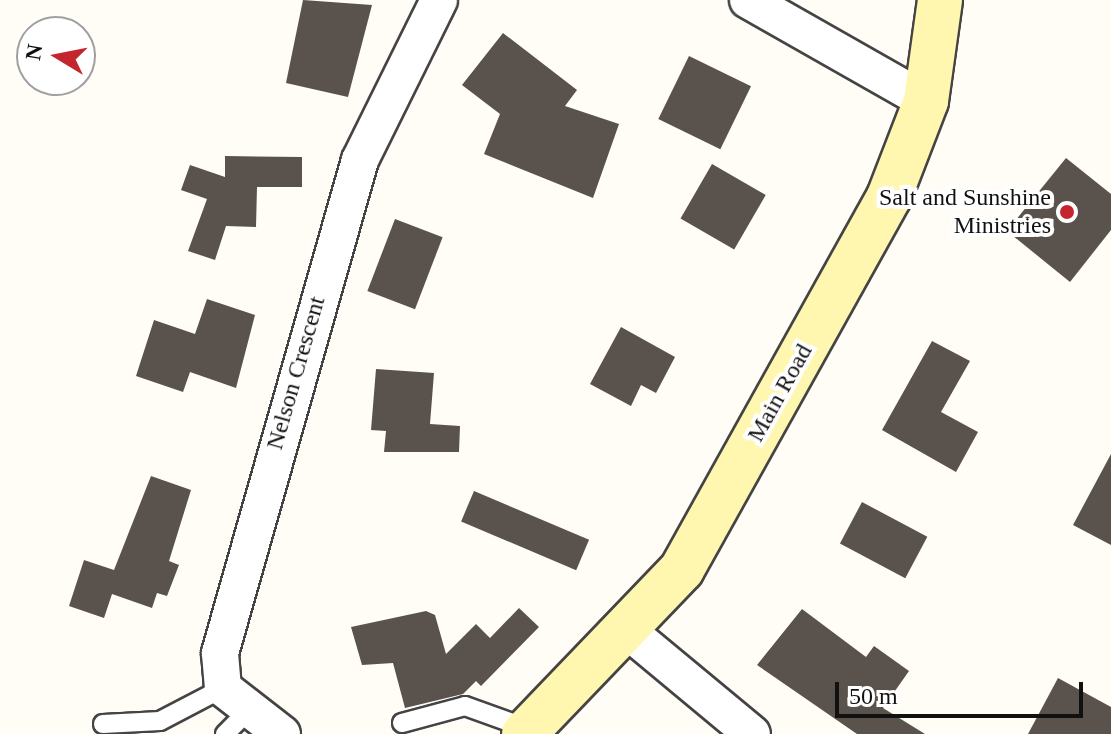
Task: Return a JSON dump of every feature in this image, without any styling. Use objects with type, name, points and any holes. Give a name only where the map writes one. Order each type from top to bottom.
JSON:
[{"type":"main road","name":"Main Road","points":[[526,731],[628,631],[690,555],[889,197],[926,101],[940,0]]},
{"type":"street","name":"Nelson Crescent","points":[[232,711],[220,653],[351,189],[439,0]]},
{"type":"street","points":[[748,0],[926,101]]},
{"type":"street","points":[[628,631],[752,734]]},
{"type":"street","points":[[232,711],[282,734]]},
{"type":"lane","points":[[402,723],[465,706],[526,731]]},
{"type":"lane","points":[[103,724],[160,721],[232,711]]},
{"type":"building","points":[[303,0],[372,5],[348,97],[286,83]]},
{"type":"building","points":[[503,33],[577,90],[565,106],[619,124],[593,198],[484,154],[500,114],[462,85]]},
{"type":"building","points":[[689,56],[751,86],[720,149],[658,119]]},
{"type":"building","points":[[225,156],[302,157],[302,187],[257,187],[256,227],[226,226],[215,260],[188,251],[207,199],[181,190],[190,165],[225,177]]},
{"type":"building","name":"Salt and Sunshine Ministries","points":[[1066,158],[1111,194],[1111,230],[1070,282],[1007,231]]},
{"type":"building","points":[[712,164],[766,195],[734,250],[680,219]]},
{"type":"building","points":[[395,219],[443,237],[415,309],[367,291]]},
{"type":"building","points":[[207,299],[255,315],[236,388],[190,372],[183,392],[136,376],[154,320],[195,334]]},
{"type":"building","points":[[621,327],[675,357],[656,393],[641,385],[631,406],[590,384]]},
{"type":"building","points":[[932,341],[970,361],[941,412],[978,432],[956,472],[882,430]]},
{"type":"building","points":[[376,369],[434,373],[430,424],[460,426],[459,452],[384,452],[386,431],[371,430]]},
{"type":"building","points":[[1111,454],[1111,545],[1073,525]]},
{"type":"building","points":[[151,476],[191,490],[169,561],[179,565],[167,596],[157,593],[152,608],[112,594],[104,618],[69,606],[84,560],[114,570]]},
{"type":"building","points":[[474,491],[589,540],[576,570],[461,521]]},
{"type":"building","points":[[862,502],[927,537],[905,578],[840,543]]},
{"type":"building","points":[[519,608],[539,627],[481,686],[476,681],[463,694],[405,708],[393,663],[362,665],[351,627],[426,611],[435,615],[446,654],[476,624],[490,638]]},
{"type":"building","points":[[802,609],[866,657],[874,646],[909,671],[883,708],[925,734],[857,734],[757,665]]},
{"type":"building","points":[[1058,678],[1111,707],[1111,734],[1028,734]]},
{"type":"place","name":"Salt and Sunshine Ministries","points":[[1067,212]]}]
